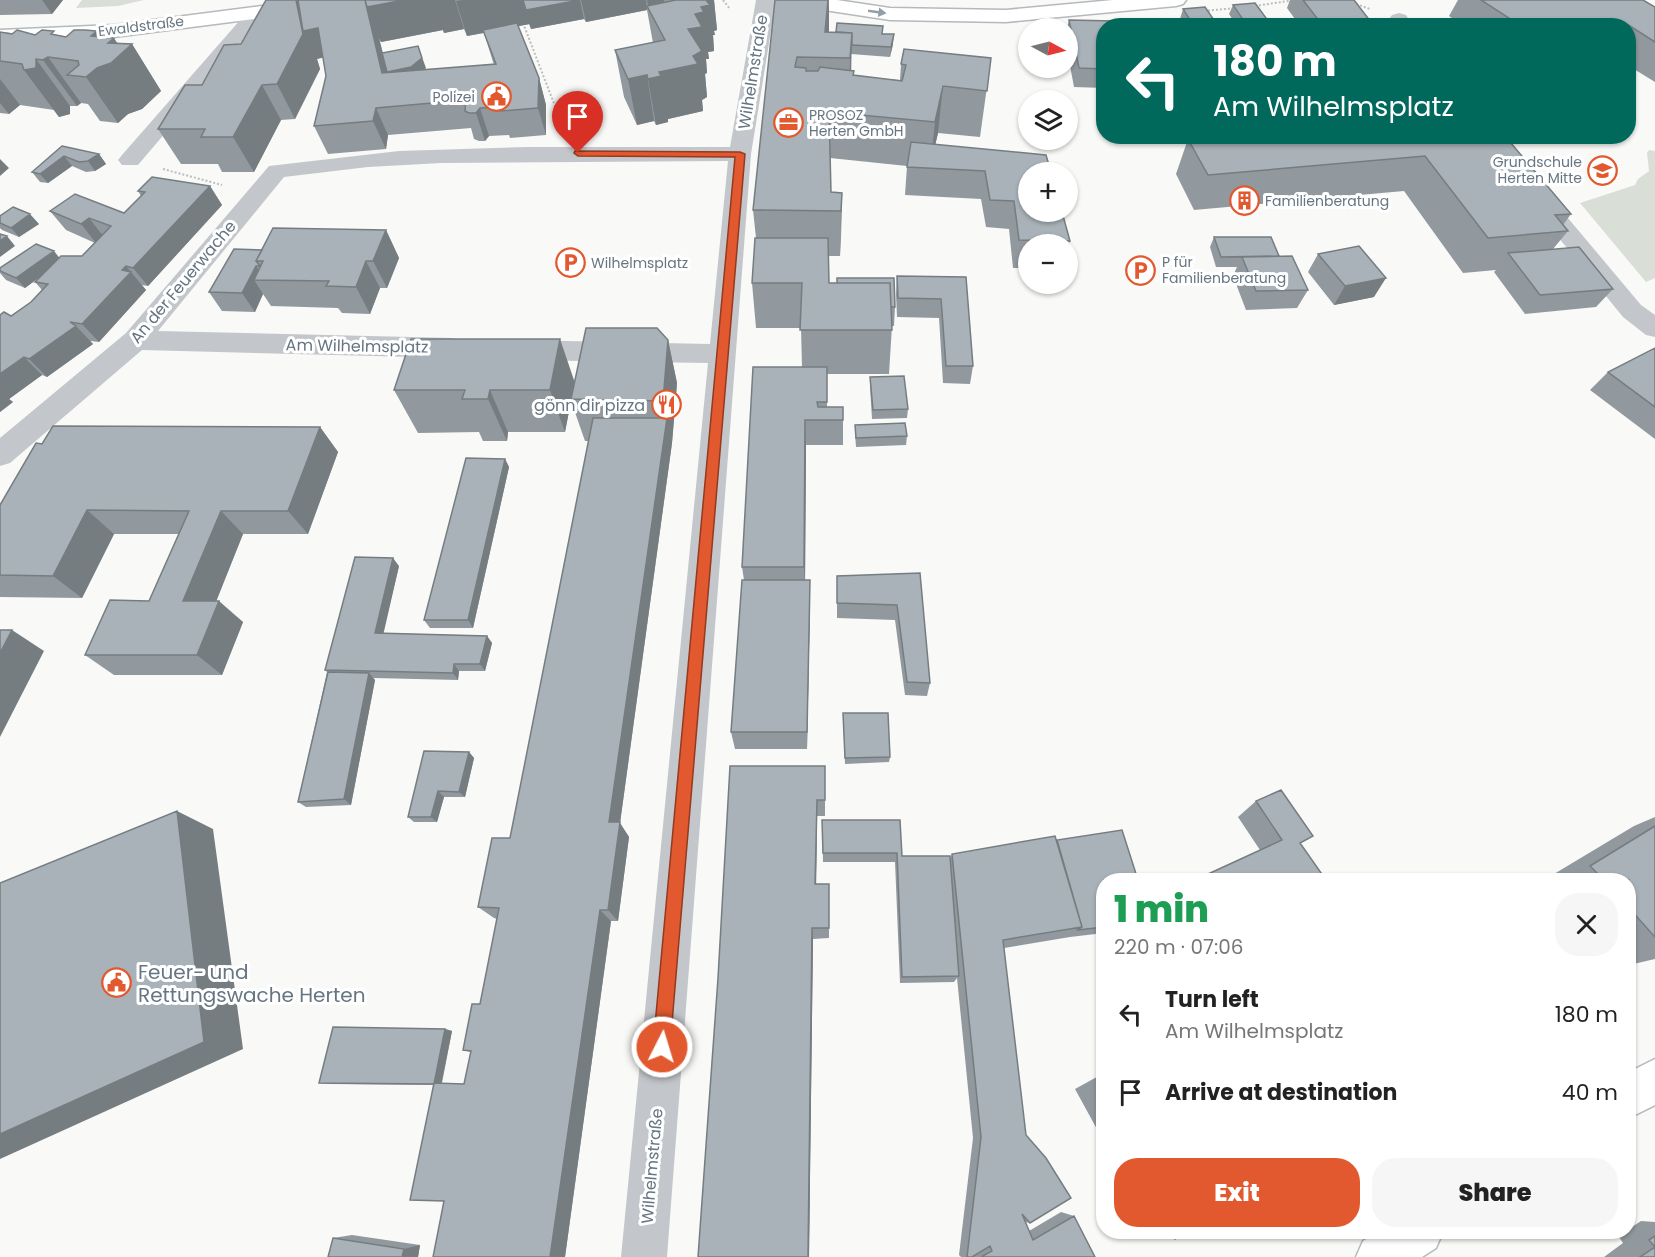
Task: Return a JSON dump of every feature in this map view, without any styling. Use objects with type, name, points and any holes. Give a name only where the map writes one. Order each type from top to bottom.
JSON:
[{"type":"main road","name":"Ewaldstraße","points":[[0,36],[22,37],[114,31],[210,18],[260,7],[355,0]]},
{"type":"main road","points":[[798,0],[890,14],[1006,16],[1176,0]]},
{"type":"main road","points":[[1636,1092],[1655,1080]]},
{"type":"main road","points":[[1379,1257],[1409,1239]]},
{"type":"street","name":"Wilhelmstraße","points":[[644,1257],[740,154],[766,0]]},
{"type":"street","points":[[130,160],[260,7]]},
{"type":"street","points":[[0,55],[22,37]]},
{"type":"street","points":[[1494,144],[1644,307],[1655,328]]},
{"type":"street","points":[[277,171],[396,158],[555,153],[740,154]]},
{"type":"street","name":"An der Feuerwache","points":[[0,455],[136,340],[277,171]]},
{"type":"street","name":"Am Wilhelmsplatz","points":[[136,340],[722,354]]},
{"type":"path","points":[[522,22],[560,119],[555,153]]},
{"type":"path","points":[[130,160],[231,188],[277,171]]},
{"type":"shaded area","points":[[82,0],[144,0],[118,6],[76,8]]},
{"type":"shaded area","points":[[1649,150],[1655,151],[1655,278],[1646,282],[1580,203],[1635,185],[1638,179],[1649,171],[1647,153]]},
{"type":"building","points":[[266,0],[296,0],[303,34],[277,84],[262,85],[233,137],[201,137],[205,129],[158,129],[185,85],[202,85],[224,45],[241,44]]},
{"type":"building","points":[[298,0],[365,0],[382,73],[496,64],[483,30],[517,23],[539,78],[538,108],[501,111],[501,107],[480,108],[476,113],[469,113],[465,111],[466,100],[376,108],[373,121],[314,126],[326,76],[318,28],[303,31]]},
{"type":"building","points":[[365,0],[404,0],[367,7]]},
{"type":"building","points":[[523,0],[580,0],[526,10]]},
{"type":"building","points":[[676,0],[706,0],[710,5],[701,7],[704,12],[695,14],[702,27],[688,29],[702,51],[693,56],[698,64],[659,72],[661,76],[648,79],[647,75],[628,79],[615,50],[665,40],[647,6]]},
{"type":"building","points":[[775,0],[828,0],[825,32],[852,33],[850,58],[797,57],[795,67],[806,68],[806,71],[818,71],[820,67],[854,71],[853,75],[902,81],[906,65],[901,64],[904,49],[991,58],[987,91],[943,86],[935,122],[829,112],[831,192],[842,193],[841,211],[753,210]]},
{"type":"building","points":[[1303,0],[1354,0],[1368,18],[1317,18]]},
{"type":"building","points":[[1481,0],[1643,0],[1655,7],[1655,42],[1636,30],[1636,18],[1509,18]]},
{"type":"building","points":[[1255,3],[1266,18],[1242,18],[1233,5]]},
{"type":"building","points":[[1205,7],[1213,18],[1189,18],[1183,9]]},
{"type":"building","points":[[1078,20],[1096,21],[1096,69],[1079,68]]},
{"type":"building","points":[[837,23],[883,26],[882,34],[894,34],[891,47],[852,45],[852,33],[836,32]]},
{"type":"building","points":[[17,30],[35,35],[42,30],[54,31],[51,34],[66,37],[74,30],[97,31],[91,36],[114,38],[108,43],[132,44],[111,63],[97,68],[86,77],[67,75],[79,65],[78,61],[48,57],[43,60],[36,59],[36,68],[24,70],[22,64],[0,61],[0,32],[12,34]]},
{"type":"building","points":[[418,46],[422,58],[411,67],[387,72],[382,53]]},
{"type":"building","points":[[911,142],[1046,155],[1048,162],[1018,162],[1018,222],[1065,222],[1068,234],[1018,234],[1014,201],[990,200],[985,171],[907,167]]},
{"type":"building","points":[[1191,144],[1512,144],[1571,214],[1555,215],[1568,231],[1488,238],[1425,156],[1208,175]]},
{"type":"building","points":[[62,146],[99,154],[88,161],[79,162],[64,156],[40,174],[32,172]]},
{"type":"building","points":[[152,177],[210,186],[133,268],[126,266],[122,270],[131,272],[82,324],[70,322],[76,326],[29,359],[24,357],[0,374],[0,315],[4,312],[11,316],[31,302],[48,284],[35,282],[61,256],[82,256],[111,226],[89,218],[81,224],[50,211],[75,194],[124,213],[145,192],[138,191]]},
{"type":"building","points":[[13,207],[30,214],[11,228],[0,223],[0,216]]},
{"type":"building","points":[[273,228],[386,230],[373,261],[366,261],[356,287],[326,286],[329,281],[254,280],[263,261],[256,261]]},
{"type":"building","points":[[0,234],[7,236],[0,241]]},
{"type":"building","points":[[1214,237],[1271,237],[1279,256],[1221,257]]},
{"type":"building","points":[[755,238],[828,238],[829,283],[890,283],[892,330],[800,330],[802,283],[752,283]]},
{"type":"building","points":[[36,244],[54,251],[16,278],[0,271],[0,268]]},
{"type":"building","points":[[1359,246],[1386,278],[1345,286],[1318,254]]},
{"type":"building","points":[[1579,247],[1613,289],[1540,295],[1508,253]]},
{"type":"building","points":[[234,249],[262,250],[256,261],[260,266],[256,266],[242,293],[209,292]]},
{"type":"building","points":[[1292,256],[1308,290],[1256,291],[1242,257]]},
{"type":"building","points":[[897,276],[966,277],[973,366],[946,366],[941,299],[898,298]]},
{"type":"building","points":[[837,278],[894,278],[895,307],[891,307],[890,283],[837,283]]},
{"type":"building","points":[[586,328],[657,328],[668,340],[663,401],[571,399]]},
{"type":"building","points":[[411,339],[560,339],[550,390],[490,390],[488,399],[462,399],[465,390],[394,390]]},
{"type":"building","points":[[1655,348],[1655,407],[1608,372]]},
{"type":"building","points":[[753,367],[827,367],[827,402],[817,402],[818,407],[843,407],[843,420],[805,420],[804,567],[742,567]]},
{"type":"building","points":[[904,376],[908,409],[873,410],[870,377]]},
{"type":"building","points":[[593,418],[667,418],[609,822],[620,822],[608,910],[600,910],[550,1257],[433,1257],[444,1201],[410,1200],[434,1083],[464,1084],[471,1051],[463,1050],[472,1004],[480,1004],[499,908],[478,907],[492,838],[510,838]]},
{"type":"building","points":[[905,423],[907,436],[856,438],[855,425]]},
{"type":"building","points":[[53,426],[320,427],[288,511],[221,511],[183,601],[219,601],[197,655],[85,655],[110,600],[149,601],[189,511],[87,510],[53,576],[0,575],[0,505],[36,443],[42,444]]},
{"type":"building","points":[[466,458],[505,459],[468,620],[424,620]]},
{"type":"building","points":[[355,557],[393,558],[375,633],[487,636],[480,664],[454,664],[453,673],[325,670]]},
{"type":"building","points":[[920,573],[930,683],[907,682],[897,605],[837,603],[837,576]]},
{"type":"building","points":[[742,580],[810,580],[807,732],[731,732]]},
{"type":"building","points":[[0,630],[12,630],[0,653]]},
{"type":"building","points":[[328,672],[369,673],[344,799],[298,802]]},
{"type":"building","points":[[843,713],[888,713],[890,757],[845,758]]},
{"type":"building","points":[[424,751],[469,752],[459,792],[438,791],[431,817],[408,817]]},
{"type":"building","points":[[730,766],[825,766],[825,800],[817,800],[815,884],[829,884],[829,928],[812,928],[808,1257],[698,1257],[718,978]]},
{"type":"building","points":[[1281,790],[1313,836],[1300,843],[1321,873],[1210,873],[1282,840],[1256,801]]},
{"type":"building","name":"Feuer- und Rettungswache Herten","points":[[177,811],[204,1042],[0,1134],[0,883]]},
{"type":"building","points":[[822,820],[900,820],[902,856],[950,856],[959,976],[902,977],[897,853],[823,853]]},
{"type":"building","points":[[1655,826],[1655,937],[1636,916],[1636,873],[1597,873],[1590,866]]},
{"type":"building","points":[[1122,830],[1136,873],[1096,873],[1096,928],[1078,930],[1082,927],[1057,840]]},
{"type":"building","points":[[1055,836],[1082,927],[1003,940],[1026,1135],[1046,1158],[1071,1198],[1030,1223],[1022,1214],[1033,1240],[1074,1216],[1095,1257],[981,1257],[992,1251],[990,1246],[972,1257],[967,1257],[981,1137],[952,854]]},
{"type":"building","points":[[333,1027],[445,1029],[434,1084],[319,1083]]},
{"type":"building","points":[[1655,1236],[1655,1247],[1649,1240]]},
{"type":"building","points":[[333,1238],[404,1249],[402,1257],[328,1257]]},
{"type":"building","points":[[1655,1247],[1655,1257],[1640,1257]]},
{"type":"place","name":"Polizei","points":[[496,97]]},
{"type":"place","name":"PROSOZ Herten GmbH","points":[[788,123]]},
{"type":"place","name":"Grundschule Herten Mitte","points":[[1603,170]]},
{"type":"place","name":"Familienberatung","points":[[1244,201]]},
{"type":"place","name":"Wilhelmsplatz","points":[[570,263]]},
{"type":"place","name":"P für Familienberatung","points":[[1141,270]]},
{"type":"place","name":"gönn dir pizza","points":[[666,405]]},
{"type":"place","name":"Feuer- und Rettungswache Herten","points":[[117,983]]},
{"type":"route","points":[[578,153],[740,154],[662,1047]]}]
